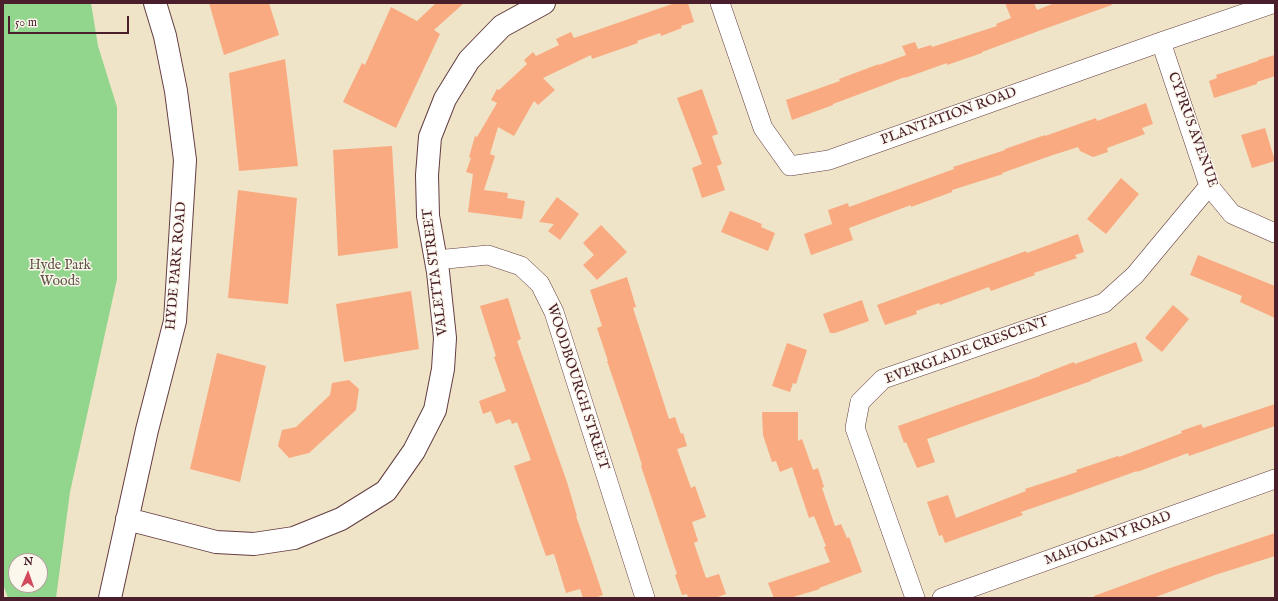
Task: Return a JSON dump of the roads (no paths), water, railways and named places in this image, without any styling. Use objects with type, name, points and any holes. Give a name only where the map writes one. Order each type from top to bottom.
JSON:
[{"type":"street","name":"HYDE PARK ROAD","points":[[110,598],[147,430],[175,321],[185,160],[176,91],[165,36],[155,3]]},
{"type":"street","name":"VALETTA STREET","points":[[127,519],[216,542],[254,544],[294,538],[341,519],[386,491],[414,451],[435,410],[443,369],[445,338],[438,272],[428,216],[427,174],[430,137],[445,99],[470,60],[502,26],[544,3]]},
{"type":"street","name":"PLANTATION ROAD","points":[[720,3],[763,128],[790,166],[829,160],[1275,3]]},
{"type":"street","name":"CYPRUS AVENUE","points":[[1161,42],[1210,186],[1232,214],[1275,233]]},
{"type":"street","name":"EVERGLADE CRESCENT","points":[[915,598],[855,428],[860,402],[883,379],[1104,303],[1135,275],[1210,186]]},
{"type":"street","name":"WOODBOURGH STREET","points":[[436,260],[488,255],[521,266],[540,284],[554,312],[645,598]]},
{"type":"street","name":"MAHOGANY ROAD","points":[[942,598],[1275,479]]},
{"type":"park label","name":"Hyde Park Woods","points":[[60,274]]}]
